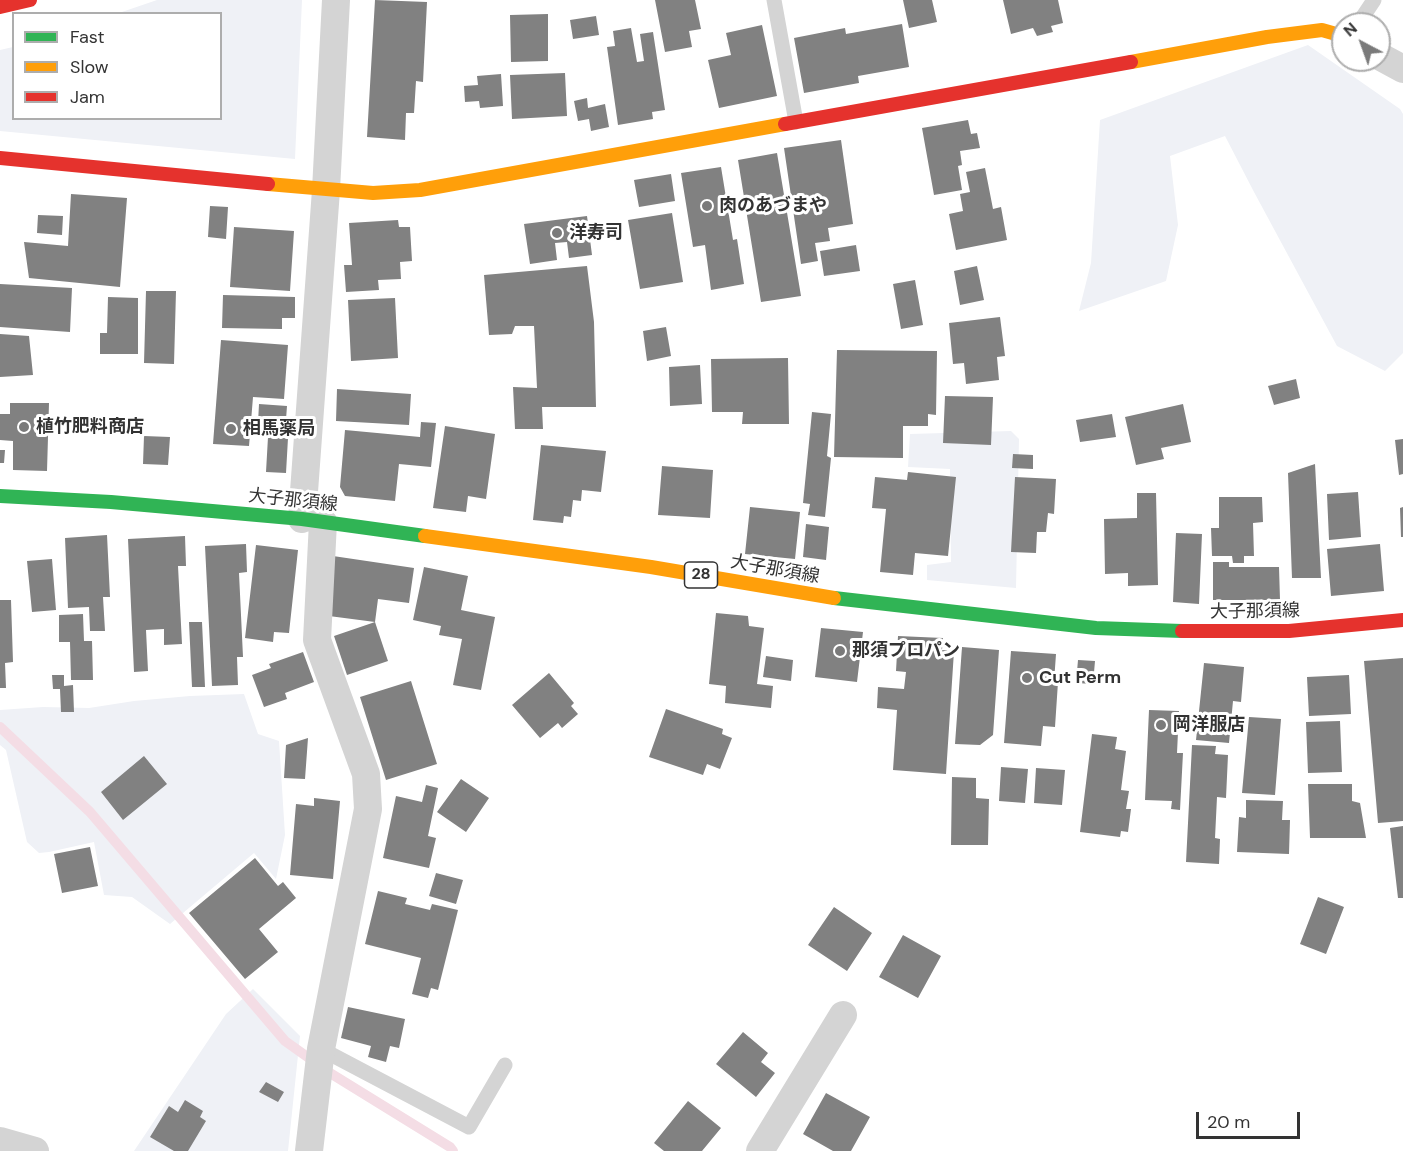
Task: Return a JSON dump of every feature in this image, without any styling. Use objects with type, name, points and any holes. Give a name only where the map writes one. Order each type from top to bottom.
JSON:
[{"type":"main road","points":[[0,7],[30,0]]},
{"type":"main road","points":[[0,158],[374,194],[420,190],[1267,37],[1322,30],[1331,33]]},
{"type":"main road","name":"大子那須線","points":[[0,496],[111,502],[312,521],[651,567],[849,601],[1096,628],[1201,632],[1289,631],[1403,620]]},
{"type":"street","points":[[309,1151],[321,1049],[368,809],[366,774],[317,640],[312,521],[336,0]]},
{"type":"street","points":[[760,1151],[843,1015]]},
{"type":"street","points":[[1,1135],[35,1151]]},
{"type":"lane","points":[[774,0],[796,122]]},
{"type":"lane","points":[[321,1049],[469,1127],[505,1065]]},
{"type":"shaded area","points":[[157,0],[302,0],[295,159],[0,131],[0,50],[12,47],[12,120],[222,120],[222,12],[122,12]]},
{"type":"shaded area","points":[[1308,45],[1331,61],[1331,72],[1347,72],[1400,109],[1403,114],[1403,353],[1385,371],[1337,346],[1225,136],[1170,156],[1178,225],[1166,281],[1079,311],[1091,263],[1100,120]]},
{"type":"shaded area","points":[[1011,431],[1019,439],[1016,588],[927,580],[927,565],[951,562],[950,469],[908,467],[910,434]]},
{"type":"shaded area","points":[[244,694],[258,734],[279,741],[285,835],[276,879],[254,853],[170,924],[132,897],[104,895],[94,842],[39,853],[27,842],[6,750],[0,745],[0,710],[43,707],[89,708],[134,701]]},
{"type":"shaded area","points":[[253,989],[300,1036],[288,1151],[134,1151],[226,1014]]},
{"type":"building","points":[[375,0],[427,2],[423,82],[416,81],[414,113],[406,113],[405,140],[367,137]]},
{"type":"building","points":[[655,0],[695,0],[701,29],[689,31],[692,47],[665,52]]},
{"type":"building","points":[[903,0],[932,0],[937,22],[909,28]]},
{"type":"building","points":[[1003,0],[1058,0],[1063,23],[1051,26],[1053,32],[1037,36],[1033,28],[1011,34]]},
{"type":"building","points":[[548,14],[548,61],[511,62],[510,15]]},
{"type":"building","points":[[596,16],[599,35],[573,39],[570,20]]},
{"type":"building","points":[[902,24],[909,67],[858,76],[859,83],[804,93],[794,38],[845,28],[846,34]]},
{"type":"building","points":[[762,25],[777,96],[719,108],[708,60],[731,55],[726,33]]},
{"type":"building","points":[[631,28],[637,62],[644,61],[640,34],[653,32],[665,110],[652,112],[653,119],[618,125],[607,47],[615,46],[613,31]]},
{"type":"building","points":[[565,73],[567,116],[512,119],[510,75]]},
{"type":"building","points":[[501,74],[503,106],[480,108],[479,101],[465,102],[464,86],[478,85],[477,76]]},
{"type":"building","points":[[587,98],[588,108],[605,104],[609,127],[591,131],[589,119],[578,121],[574,101]]},
{"type":"building","points":[[968,120],[971,134],[977,133],[980,148],[960,151],[962,165],[958,166],[962,190],[934,195],[922,128]]},
{"type":"building","points":[[841,140],[853,224],[828,228],[830,241],[815,243],[818,261],[801,264],[784,148]]},
{"type":"building","points":[[777,153],[801,296],[761,302],[738,160]]},
{"type":"building","name":"肉のあづまや","points":[[721,167],[733,240],[737,239],[744,284],[711,290],[705,245],[693,247],[681,173]]},
{"type":"building","points":[[985,168],[993,209],[1001,207],[1007,240],[956,250],[949,214],[963,211],[960,194],[970,192],[966,172]]},
{"type":"building","points":[[671,174],[675,201],[639,207],[634,180]]},
{"type":"building","points":[[71,194],[127,198],[120,287],[29,278],[24,242],[68,246]]},
{"type":"building","points":[[210,206],[228,207],[226,239],[208,237]]},
{"type":"building","points":[[672,213],[683,282],[640,289],[628,220]]},
{"type":"building","points":[[38,215],[63,216],[62,235],[37,233]]},
{"type":"building","name":"洋寿司","points":[[587,216],[592,255],[569,258],[567,242],[555,243],[557,260],[530,264],[524,224]]},
{"type":"building","points":[[398,220],[399,227],[410,227],[412,261],[400,262],[401,279],[378,280],[379,290],[346,292],[344,265],[352,265],[349,223]]},
{"type":"building","points":[[234,227],[294,231],[290,291],[230,287]]},
{"type":"building","points":[[856,245],[860,271],[824,276],[820,251]]},
{"type":"building","points":[[587,266],[594,322],[596,407],[542,407],[543,429],[515,429],[513,387],[537,388],[534,326],[515,326],[512,334],[489,335],[484,275]]},
{"type":"building","points":[[977,266],[984,300],[960,305],[954,271]]},
{"type":"building","points":[[915,280],[923,325],[901,329],[893,284]]},
{"type":"building","points":[[0,284],[72,288],[70,332],[0,327]]},
{"type":"building","points":[[146,291],[176,291],[174,364],[144,363]]},
{"type":"building","points":[[223,295],[295,297],[295,318],[282,318],[282,329],[222,328]]},
{"type":"building","points":[[108,297],[138,298],[138,354],[100,354],[100,333],[107,333]]},
{"type":"building","points":[[395,298],[398,358],[351,361],[348,300]]},
{"type":"building","points":[[1000,317],[1005,356],[997,357],[999,380],[966,384],[964,363],[953,364],[949,323]]},
{"type":"building","points":[[666,327],[671,356],[647,361],[643,331]]},
{"type":"building","points":[[0,334],[29,336],[33,375],[0,377]]},
{"type":"building","points":[[221,340],[288,345],[284,399],[253,397],[249,446],[213,444]]},
{"type":"building","points":[[837,350],[937,351],[936,415],[928,414],[928,426],[903,426],[903,458],[834,457]]},
{"type":"building","points":[[788,358],[789,424],[742,424],[743,412],[712,412],[711,359]]},
{"type":"building","points":[[700,365],[702,404],[670,406],[669,367]]},
{"type":"building","points":[[1296,379],[1300,398],[1274,405],[1268,386]]},
{"type":"building","points":[[337,389],[411,394],[409,425],[336,421]]},
{"type":"building","points":[[945,396],[993,397],[991,445],[943,443]]},
{"type":"building","name":"植竹肥料商店","points":[[10,403],[49,403],[47,471],[13,470],[13,441],[0,440],[0,414],[10,414]]},
{"type":"building","points":[[259,404],[287,406],[285,433],[264,431],[264,424],[258,423]]},
{"type":"building","points":[[1183,404],[1191,442],[1161,448],[1164,459],[1136,465],[1125,417]]},
{"type":"building","points":[[812,412],[831,414],[827,456],[831,458],[825,517],[808,515],[810,504],[803,503]]},
{"type":"building","points":[[1112,414],[1116,437],[1080,442],[1076,420]]},
{"type":"building","points":[[421,422],[436,423],[431,467],[399,464],[395,501],[345,496],[340,487],[345,430],[420,437]]},
{"type":"building","points":[[445,426],[495,434],[486,499],[468,496],[466,512],[433,508]]},
{"type":"building","points":[[144,436],[170,437],[168,465],[143,464]]},
{"type":"building","points":[[268,437],[288,438],[286,473],[266,472]]},
{"type":"building","points":[[1403,439],[1403,474],[1399,475],[1395,440]]},
{"type":"building","points":[[541,445],[606,451],[601,492],[582,490],[581,501],[573,500],[571,517],[564,516],[563,523],[533,520]]},
{"type":"building","points":[[0,450],[5,450],[4,463],[0,463]]},
{"type":"building","points":[[1013,454],[1033,455],[1033,469],[1012,468]]},
{"type":"building","points":[[1315,464],[1321,578],[1292,578],[1288,473]]},
{"type":"building","points":[[662,466],[713,470],[710,518],[658,515]]},
{"type":"building","points":[[908,472],[956,477],[948,556],[915,553],[913,575],[880,572],[886,509],[872,508],[875,477],[907,480]]},
{"type":"building","points":[[1015,477],[1056,479],[1054,514],[1048,513],[1046,532],[1037,532],[1036,553],[1011,552]]},
{"type":"building","points":[[1358,492],[1361,537],[1329,540],[1327,494]]},
{"type":"building","points":[[1137,493],[1156,493],[1158,585],[1128,586],[1128,573],[1105,574],[1104,519],[1137,518]]},
{"type":"building","points":[[1219,497],[1262,497],[1263,522],[1253,523],[1254,556],[1244,556],[1244,563],[1233,563],[1232,556],[1212,556],[1211,528],[1219,528]]},
{"type":"building","points":[[750,507],[800,512],[795,559],[745,554]]},
{"type":"building","points":[[1403,507],[1403,537],[1401,537],[1400,508]]},
{"type":"building","points":[[806,524],[829,527],[826,560],[803,557]]},
{"type":"building","points":[[1176,533],[1202,534],[1199,604],[1173,602]]},
{"type":"building","points":[[107,535],[110,597],[103,597],[105,631],[90,631],[89,607],[68,608],[65,538]]},
{"type":"building","points":[[185,536],[186,566],[178,566],[182,644],[164,645],[164,629],[146,630],[148,671],[134,672],[128,539]]},
{"type":"building","points":[[246,544],[247,572],[239,573],[243,657],[237,657],[238,685],[212,686],[205,546]]},
{"type":"building","points":[[1380,544],[1384,591],[1331,596],[1327,549]]},
{"type":"building","points":[[256,545],[298,550],[289,633],[274,632],[273,642],[245,638]]},
{"type":"building","points":[[333,556],[414,568],[409,603],[378,599],[375,622],[329,616]]},
{"type":"building","points":[[52,559],[56,610],[32,612],[27,561]]},
{"type":"building","points":[[1213,562],[1229,562],[1229,567],[1279,567],[1280,600],[1213,600]]},
{"type":"building","points":[[424,567],[468,576],[461,610],[495,617],[481,690],[453,685],[462,639],[439,635],[441,626],[413,620]]},
{"type":"building","points":[[0,600],[11,600],[13,662],[5,663],[6,688],[0,688]]},
{"type":"building","points":[[716,613],[748,616],[749,626],[764,628],[757,684],[773,686],[771,708],[725,703],[726,686],[709,684]]},
{"type":"building","points":[[83,614],[84,641],[92,641],[93,680],[71,680],[70,642],[59,642],[59,615]]},
{"type":"building","points":[[189,622],[202,622],[205,687],[192,687]]},
{"type":"building","points":[[375,622],[388,661],[347,675],[334,636]]},
{"type":"building","points":[[821,628],[863,632],[857,682],[815,677]]},
{"type":"building","points":[[898,636],[943,638],[942,650],[954,651],[946,774],[893,770],[897,710],[877,708],[878,687],[904,689],[906,672],[896,671]]},
{"type":"building","points":[[962,647],[999,650],[993,735],[980,745],[955,744]]},
{"type":"building","points":[[1011,651],[1056,654],[1054,682],[1058,682],[1055,727],[1043,726],[1041,746],[1004,743]]},
{"type":"building","points":[[303,652],[314,682],[285,693],[287,699],[264,707],[252,675],[271,668],[269,664]]},
{"type":"building","points":[[766,656],[793,660],[791,681],[763,677]]},
{"type":"building","points":[[1403,658],[1403,821],[1378,823],[1364,661]]},
{"type":"building","points":[[1078,660],[1095,661],[1093,684],[1076,683]]},
{"type":"building","points":[[1204,663],[1244,667],[1241,702],[1233,701],[1229,743],[1196,740]]},
{"type":"building","points":[[549,673],[574,703],[571,706],[578,714],[562,728],[558,723],[540,738],[512,705]]},
{"type":"building","points":[[52,675],[64,675],[64,686],[73,685],[74,712],[61,712],[60,689],[53,689]]},
{"type":"building","points":[[1349,675],[1351,714],[1309,716],[1307,677]]},
{"type":"building","points":[[411,681],[437,764],[386,780],[360,697]]},
{"type":"building","points":[[666,709],[723,729],[722,734],[732,738],[720,769],[707,764],[703,775],[649,757]]},
{"type":"building","points":[[1149,710],[1179,711],[1177,753],[1183,753],[1180,810],[1171,809],[1172,801],[1145,800]]},
{"type":"building","points":[[1249,717],[1281,719],[1275,795],[1242,793]]},
{"type":"building","points":[[1340,721],[1342,772],[1308,773],[1306,722]]},
{"type":"building","points":[[1092,734],[1117,737],[1115,749],[1126,751],[1121,790],[1129,791],[1126,809],[1131,809],[1128,832],[1121,831],[1120,837],[1080,832]]},
{"type":"building","points":[[308,738],[305,779],[284,778],[286,745]]},
{"type":"building","points":[[1192,745],[1216,746],[1215,754],[1228,755],[1226,798],[1217,797],[1215,838],[1220,839],[1219,864],[1186,862]]},
{"type":"building","points":[[144,756],[167,784],[123,820],[101,792]]},
{"type":"building","points":[[1001,767],[1028,769],[1025,803],[999,801]]},
{"type":"building","points":[[1036,768],[1065,770],[1062,805],[1034,803]]},
{"type":"building","points":[[952,777],[976,778],[976,798],[989,799],[988,845],[951,845]]},
{"type":"building","points":[[461,779],[489,798],[466,832],[437,812]]},
{"type":"building","points":[[1308,784],[1352,784],[1352,801],[1360,803],[1366,838],[1310,838]]},
{"type":"building","points":[[426,785],[438,788],[428,836],[436,838],[429,868],[383,858],[396,796],[422,802]]},
{"type":"building","points":[[314,798],[340,801],[333,879],[290,875],[296,804],[314,806]]},
{"type":"building","points":[[1246,800],[1283,801],[1282,820],[1290,820],[1289,854],[1237,852],[1239,817],[1246,818]]},
{"type":"building","points":[[1403,826],[1403,898],[1398,898],[1390,828]]},
{"type":"building","points":[[90,847],[98,886],[62,893],[54,854]]},
{"type":"building","points":[[255,858],[278,886],[283,882],[296,898],[259,929],[278,952],[245,979],[189,913]]},
{"type":"building","points":[[436,873],[463,880],[456,904],[429,896]]},
{"type":"building","points":[[378,891],[407,898],[405,904],[430,910],[432,904],[458,910],[438,990],[431,988],[428,998],[412,994],[421,958],[365,944]]},
{"type":"building","points":[[1318,897],[1344,907],[1326,954],[1300,944]]},
{"type":"building","points":[[834,907],[872,933],[847,971],[808,945]]},
{"type":"building","points":[[903,935],[941,956],[918,998],[879,977]]},
{"type":"building","points":[[348,1007],[405,1019],[399,1048],[390,1046],[386,1062],[368,1057],[371,1046],[341,1038]]},
{"type":"building","points":[[743,1032],[768,1053],[761,1062],[775,1073],[756,1097],[716,1064]]},
{"type":"building","points":[[266,1082],[284,1092],[278,1102],[259,1092]]},
{"type":"building","points":[[826,1093],[870,1117],[851,1151],[833,1151],[803,1134]]},
{"type":"building","points":[[185,1100],[203,1111],[200,1117],[206,1121],[188,1151],[174,1151],[150,1137],[169,1106],[178,1112]]},
{"type":"building","points":[[688,1101],[721,1128],[702,1151],[664,1151],[654,1143]]},
{"type":"waterway","points":[[0,727],[90,812],[285,1041],[330,1073],[453,1151]]},
{"type":"traffic: fast","points":[[0,496],[111,502],[302,519],[425,536]]},
{"type":"traffic: fast","points":[[834,598],[1096,628],[1182,631]]},
{"type":"traffic: slow","points":[[1131,62],[1267,37],[1322,30],[1331,33]]},
{"type":"traffic: slow","points":[[268,184],[373,193],[420,190],[785,124]]},
{"type":"traffic: slow","points":[[425,536],[651,567],[834,598]]},
{"type":"traffic: jam","points":[[0,7],[30,0]]},
{"type":"traffic: jam","points":[[785,124],[1131,62]]},
{"type":"traffic: jam","points":[[0,158],[268,184]]},
{"type":"traffic: jam","points":[[1182,631],[1289,631],[1403,620]]},
{"type":"place","name":"肉のあづまや","points":[[707,206]]},
{"type":"place","name":"洋寿司","points":[[557,233]]},
{"type":"place","name":"植竹肥料商店","points":[[24,427]]},
{"type":"place","name":"相馬薬局","points":[[231,429]]},
{"type":"place","name":"那須プロパン","points":[[840,651]]},
{"type":"place","name":"Cut Perm","points":[[1027,678]]},
{"type":"place","name":"岡洋服店","points":[[1161,725]]}]
